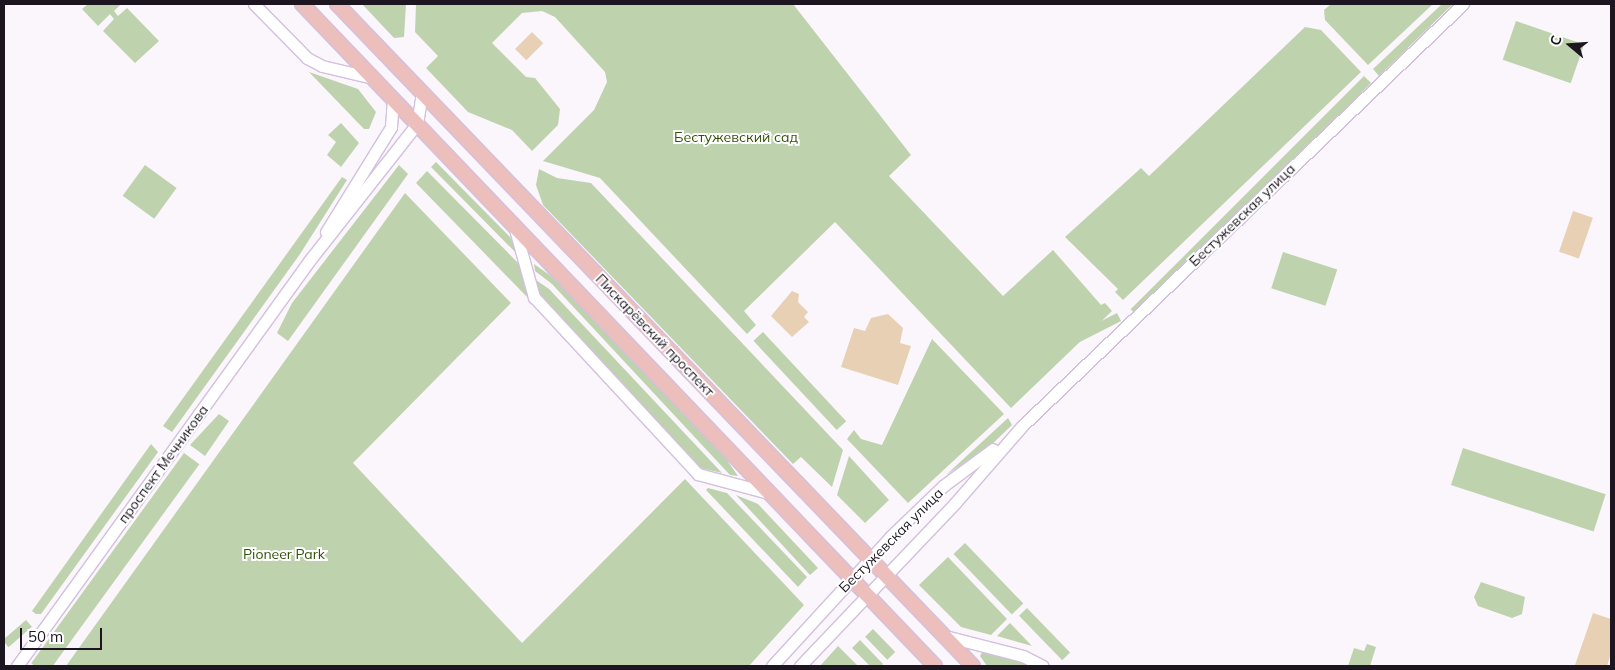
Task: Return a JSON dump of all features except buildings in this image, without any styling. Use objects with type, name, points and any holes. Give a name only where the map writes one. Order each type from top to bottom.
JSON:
[{"type":"main road","name":"Пискарёвский проспект","points":[[302,4],[935,666]]},
{"type":"main road","name":"Пискарёвский проспект","points":[[336,4],[973,666]]},
{"type":"street","points":[[254,4],[307,58],[322,66],[374,78]]},
{"type":"street","name":"Бестужевская улица","points":[[800,666],[885,574],[955,503],[1022,426],[1463,4]]},
{"type":"street","name":"проспект Мечникова","points":[[16,666],[309,261],[417,124],[422,93]]},
{"type":"street","name":"проспект Мечникова","points":[[309,261],[388,134],[394,119],[393,98]]},
{"type":"street","points":[[514,225],[534,297],[698,474],[769,493]]},
{"type":"street","name":"Бестужевская улица","points":[[772,666],[870,558],[943,486],[1022,426]]},
{"type":"street","points":[[945,636],[1023,656],[1043,666]]},
{"type":"green space","points":[[88,4],[121,4],[114,11],[118,16],[127,8],[159,41],[135,63],[103,31],[114,19],[110,14],[98,26],[82,9]]},
{"type":"green space","points":[[362,4],[406,4],[404,37],[394,38]]},
{"type":"green space","name":"Бестужевский сад","points":[[416,4],[793,4],[911,155],[889,176],[1003,296],[1053,250],[1101,305],[1105,303],[1112,311],[1011,408],[835,222],[744,311],[756,325],[747,334],[600,178],[543,161],[594,110],[607,82],[605,72],[555,17],[542,11],[522,13],[492,43],[526,77],[535,78],[560,109],[558,125],[532,151],[512,130],[468,112],[426,68],[438,56],[415,32]]},
{"type":"green space","points":[[1331,4],[1433,4],[1368,65],[1325,20],[1324,10]]},
{"type":"green space","points":[[1442,4],[1453,4],[1379,76],[1373,69]]},
{"type":"green space","points":[[1516,21],[1584,44],[1571,83],[1503,60]]},
{"type":"green space","points":[[1305,27],[1321,30],[1361,72],[1123,300],[1115,292],[1118,289],[1065,237],[1141,168],[1149,176]]},
{"type":"green space","points":[[309,72],[358,89],[376,112],[369,129],[364,129]]},
{"type":"green space","points":[[1364,76],[1371,83],[1138,316],[1131,309]]},
{"type":"green space","points":[[341,123],[359,143],[341,167],[327,155],[336,142],[328,135]]},
{"type":"green space","points":[[436,162],[510,237],[520,257],[431,167]]},
{"type":"green space","points":[[145,165],[177,188],[154,219],[123,196]]},
{"type":"green space","points":[[399,165],[408,174],[288,341],[277,333],[292,303]]},
{"type":"green space","points":[[539,169],[557,178],[591,183],[843,450],[832,487],[801,457],[793,464],[543,205],[536,185]]},
{"type":"green space","points":[[427,171],[522,267],[532,302],[416,183]]},
{"type":"green space","points":[[342,177],[347,180],[300,254],[172,432],[163,426]]},
{"type":"green space","name":"Pioneer Park","points":[[405,193],[511,303],[353,463],[522,643],[685,479],[804,605],[749,666],[66,666]]},
{"type":"green space","points":[[1283,252],[1337,270],[1325,306],[1271,288]]},
{"type":"green space","points":[[534,264],[558,281],[722,453],[738,476],[730,475],[552,284],[535,271]]},
{"type":"green space","points":[[536,280],[549,289],[722,473],[700,468],[540,294]]},
{"type":"green space","points":[[1117,313],[1121,321],[994,386],[990,378]]},
{"type":"green space","points":[[763,332],[846,421],[837,430],[753,341]]},
{"type":"green space","points":[[932,339],[1004,414],[908,503],[847,439],[854,430],[861,439],[882,445]]},
{"type":"green space","points":[[219,414],[229,421],[205,456],[190,445]]},
{"type":"green space","points":[[1008,418],[1012,425],[989,447],[946,475]]},
{"type":"green space","points":[[151,444],[158,452],[41,614],[36,614],[32,611]]},
{"type":"green space","points":[[1463,448],[1606,494],[1594,531],[1451,485]]},
{"type":"green space","points":[[184,453],[199,464],[53,666],[35,666],[31,663]]},
{"type":"green space","points":[[849,456],[889,500],[865,523],[837,495]]},
{"type":"green space","points":[[708,488],[727,493],[807,577],[798,587],[706,490]]},
{"type":"green space","points":[[736,495],[758,504],[818,568],[810,575]]},
{"type":"green space","points":[[965,543],[1023,603],[1012,615],[953,554]]},
{"type":"green space","points":[[948,557],[1007,619],[991,635],[961,627],[919,585]]},
{"type":"green space","points":[[1481,582],[1525,597],[1522,614],[1512,618],[1478,606],[1474,597]]},
{"type":"green space","points":[[1027,608],[1070,653],[1062,660],[1019,616]]},
{"type":"green space","points":[[26,620],[32,627],[9,647],[4,639]]},
{"type":"green space","points":[[1010,623],[1032,646],[997,636]]},
{"type":"green space","points":[[873,629],[895,652],[887,660],[865,637]]},
{"type":"green space","points":[[860,640],[883,664],[881,666],[870,666],[852,648]]},
{"type":"green space","points":[[1367,644],[1376,647],[1370,666],[1348,666],[1354,648],[1364,651]]},
{"type":"green space","points":[[838,646],[858,666],[820,666]]},
{"type":"green space","points":[[983,651],[1012,658],[1032,666],[987,666],[980,656]]}]
